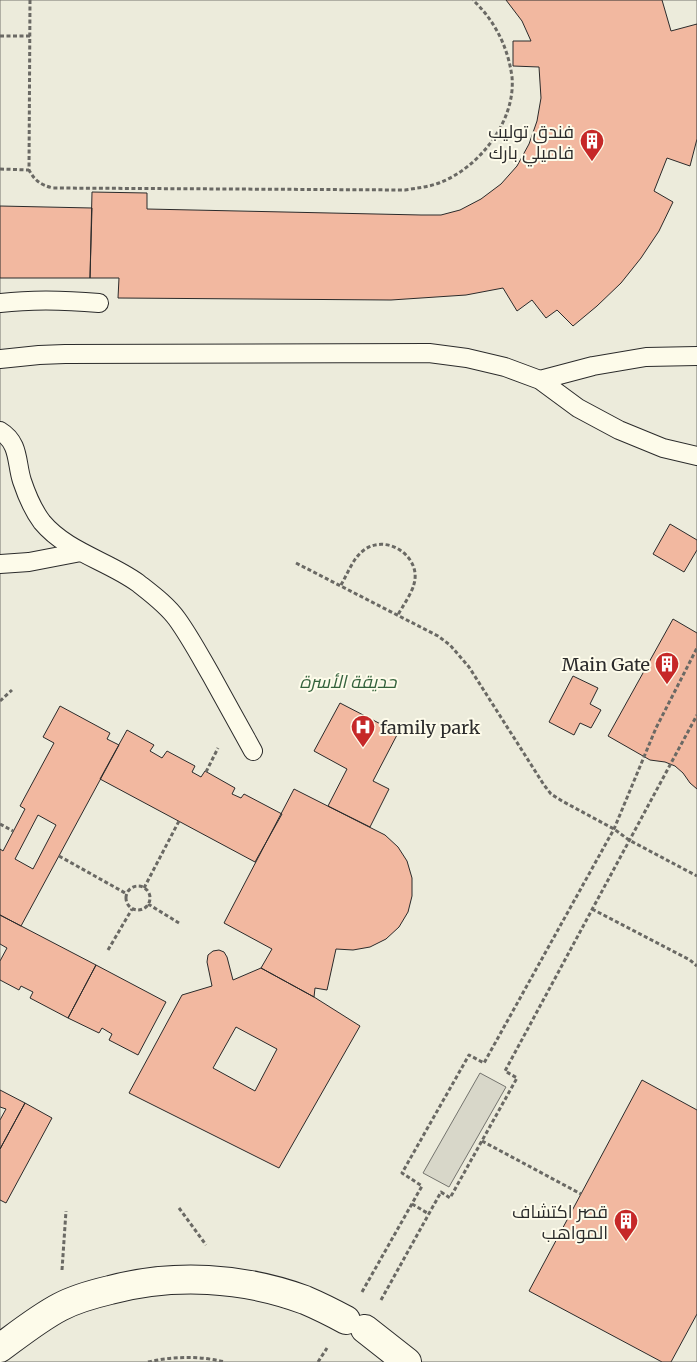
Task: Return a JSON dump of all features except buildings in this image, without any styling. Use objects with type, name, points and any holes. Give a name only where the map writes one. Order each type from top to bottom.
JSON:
[{"type":"street","points":[[0,1348],[60,1307],[93,1294],[127,1285],[162,1280],[198,1279],[232,1282],[270,1289],[306,1300],[356,1324],[407,1362]]},
{"type":"lane","points":[[0,303],[58,300],[99,303]]},
{"type":"lane","points":[[0,360],[65,354],[429,353],[467,358],[505,367],[540,380],[578,408],[619,430],[663,448],[697,456]]},
{"type":"lane","points":[[540,380],[593,366],[646,357],[697,356]]},
{"type":"lane","points":[[0,431],[13,443],[18,454],[21,479],[29,502],[42,522],[60,539],[136,582],[158,598],[192,640],[254,751]]},
{"type":"lane","points":[[0,564],[29,562],[81,552]]},
{"type":"path","points":[[30,0],[29,170],[38,183],[53,188],[405,190],[439,183],[455,176],[469,166],[492,141],[501,126],[507,110],[512,78],[504,43],[495,25],[473,0]]},
{"type":"path","points":[[0,36],[30,36]]},
{"type":"path","points":[[0,169],[29,170]]},
{"type":"path","points":[[341,586],[354,559],[365,549],[380,544],[395,547],[408,556],[415,569],[415,584],[398,615]]},
{"type":"path","points":[[296,563],[438,636],[450,645],[469,666],[551,794],[697,876]]},
{"type":"path","points":[[356,1324],[422,1186],[402,1173],[469,1055],[484,1063],[614,829],[656,728],[697,648]]},
{"type":"path","points":[[0,701],[12,690]]},
{"type":"path","points":[[318,1362],[356,1324],[429,1214],[441,1192],[450,1198],[517,1078],[505,1071],[697,715]]},
{"type":"path","points":[[144,888],[179,821]]},
{"type":"path","points":[[0,824],[13,831]]},
{"type":"path","points":[[59,856],[126,894]]},
{"type":"path","points":[[137,886],[144,888],[150,896],[148,904],[144,909],[132,909],[126,900],[126,894],[137,886]]},
{"type":"path","points":[[148,904],[179,923]]},
{"type":"path","points":[[108,950],[132,909]]},
{"type":"path","points":[[592,909],[690,960],[697,966]]},
{"type":"path","points":[[482,1141],[581,1194]]},
{"type":"path","points":[[412,1204],[429,1214]]},
{"type":"path","points":[[60,1307],[66,1211]]},
{"type":"path","points":[[148,1362],[197,1357],[212,1358],[225,1362]]},
{"type":"green space","name":"حديقة الأسرة","points":[[0,0],[697,0],[697,1362],[0,1362]]},
{"type":"shaded area","points":[[480,1073],[506,1087],[449,1187],[423,1173]]},
{"type":"place","name":"فندق توليب فاميلي بارك","points":[[592,162]]},
{"type":"place","name":"Main Gate","points":[[667,685]]},
{"type":"place","name":"family park","points":[[363,748]]},
{"type":"place","name":"قصر اكتشاف المواهب","points":[[626,1242]]}]
